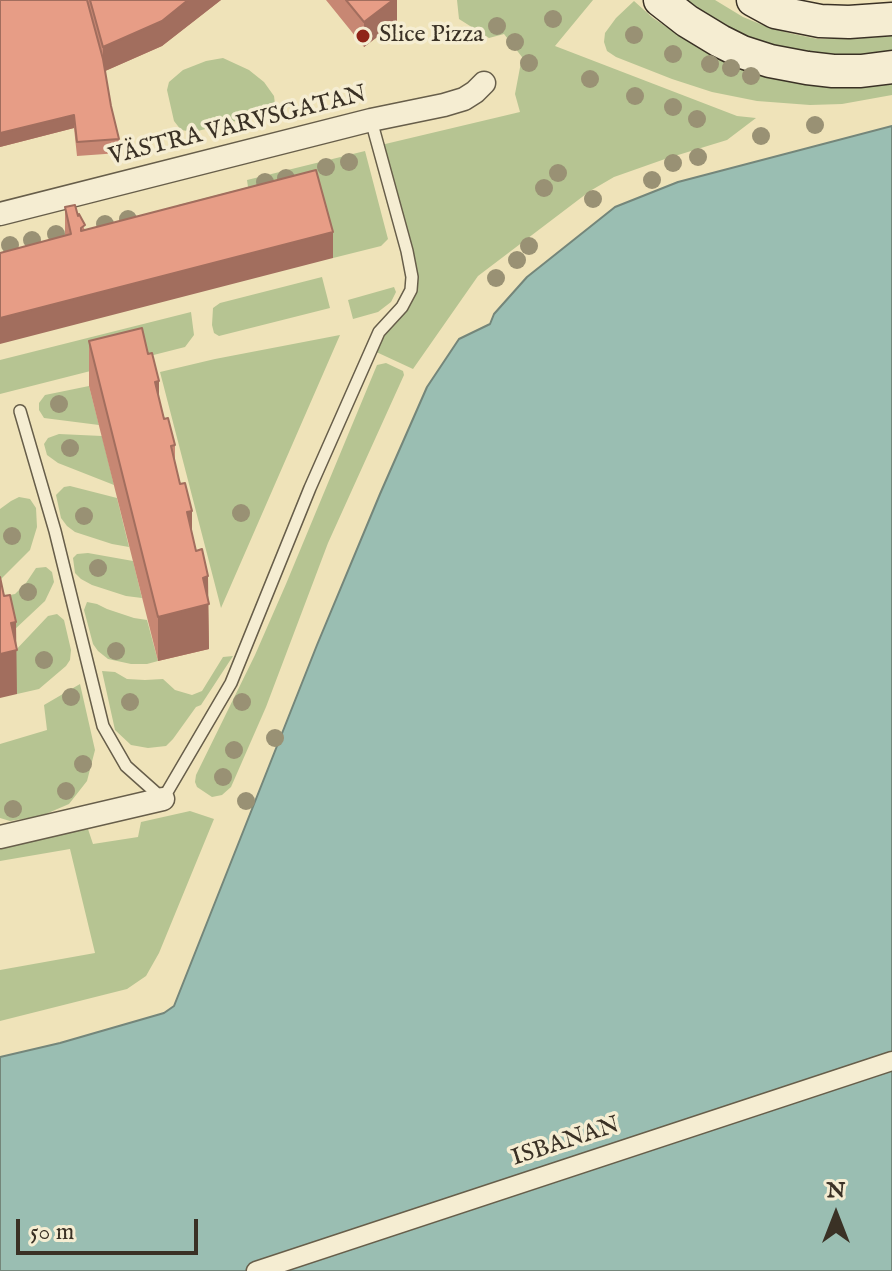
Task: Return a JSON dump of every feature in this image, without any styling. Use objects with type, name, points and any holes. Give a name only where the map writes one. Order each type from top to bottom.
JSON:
[{"type":"main road","points":[[660,0],[698,28],[756,57],[833,71],[892,67]]},
{"type":"main road","points":[[753,0],[775,12],[820,21],[892,19]]},
{"type":"street","name":"VÄSTRA VARVSGATAN","points":[[0,214],[464,99],[484,83]]},
{"type":"street","points":[[0,837],[163,799]]},
{"type":"street","name":"ISBANAN","points":[[256,1271],[892,1061]]},
{"type":"lane","points":[[20,411],[55,531],[103,726],[126,766],[163,799],[231,683],[310,488],[379,332],[402,307],[411,290],[407,251],[371,120]]},
{"type":"green space","points":[[457,0],[593,0],[555,46],[737,116],[756,118],[727,140],[614,177],[590,191],[478,276],[413,369],[372,350],[413,288],[381,145],[520,112],[515,94],[522,57],[504,34],[489,38],[459,19]]},
{"type":"green space","points":[[685,0],[715,0],[743,17],[770,28],[818,39],[892,36],[892,53],[851,57],[816,55],[760,43],[735,32]]},
{"type":"green space","points":[[634,1],[679,35],[737,67],[802,84],[836,86],[892,82],[892,95],[842,104],[810,105],[757,101],[712,92],[672,79],[607,51],[605,33]]},
{"type":"green space","points":[[223,58],[249,70],[264,82],[274,96],[274,111],[194,132],[181,130],[174,121],[167,90],[169,82],[183,70]]},
{"type":"green space","points":[[365,151],[388,239],[381,246],[333,258],[316,196],[185,230],[178,205],[248,187],[247,180]]},
{"type":"green space","points":[[322,277],[330,308],[219,336],[214,333],[213,308],[220,303]]},
{"type":"green space","points":[[394,287],[396,292],[391,302],[378,312],[353,319],[348,300]]},
{"type":"green space","points":[[191,312],[194,335],[185,347],[0,394],[0,360]]},
{"type":"green space","points":[[340,335],[221,608],[160,372]]},
{"type":"green space","points":[[386,363],[403,371],[404,375],[328,543],[266,707],[231,787],[222,795],[212,797],[197,787],[196,775],[255,655],[377,365]]},
{"type":"green space","points":[[89,386],[99,425],[44,418],[39,410],[39,403],[45,395]]},
{"type":"green space","points":[[59,434],[102,436],[114,485],[58,463],[47,455],[44,444],[48,438]]},
{"type":"green space","points":[[64,487],[117,498],[129,547],[75,532],[67,526],[61,518],[56,495]]},
{"type":"green space","points":[[19,497],[30,499],[36,508],[37,527],[30,550],[0,580],[0,509]]},
{"type":"green space","points":[[77,554],[133,561],[142,598],[126,596],[81,579],[75,573],[73,558]]},
{"type":"green space","points":[[46,567],[52,572],[54,582],[45,601],[13,631],[0,597],[15,594],[36,568]]},
{"type":"green space","points":[[87,602],[147,620],[158,661],[131,664],[108,659],[98,651],[93,644],[84,610]]},
{"type":"green space","points":[[57,614],[64,620],[71,650],[70,660],[39,689],[17,694],[13,653],[48,616]]},
{"type":"green space","points":[[233,656],[201,705],[196,707],[166,746],[148,748],[131,745],[115,730],[102,671],[115,672],[127,679],[163,679],[175,690],[192,695],[202,691],[223,657]]},
{"type":"green space","points":[[80,684],[95,750],[87,781],[69,804],[41,816],[10,821],[0,818],[0,744],[47,730],[44,705]]},
{"type":"green space","points":[[190,811],[214,819],[159,953],[146,976],[127,989],[0,1021],[0,970],[95,953],[70,849],[0,861],[0,847],[88,829],[93,844],[138,837],[141,822]]},
{"type":"water","points":[[892,126],[892,1271],[0,1271],[0,1057],[164,1013],[174,1006],[380,494],[427,387],[459,339],[490,324],[494,314],[527,277],[615,207],[678,182]]},
{"type":"building","points":[[0,0],[87,0],[119,139],[77,142],[74,115],[0,133]]},
{"type":"building","points":[[90,0],[188,0],[162,21],[103,47]]},
{"type":"building","points":[[346,0],[393,0],[364,22]]},
{"type":"building","points":[[316,170],[333,232],[0,318],[0,253],[71,234],[65,207],[75,205],[85,225],[81,231]]},
{"type":"building","points":[[142,328],[159,381],[155,382],[164,419],[168,418],[175,445],[171,446],[180,484],[185,483],[192,511],[187,512],[196,551],[202,549],[208,576],[203,578],[209,604],[158,617],[89,341]]},
{"type":"building","points":[[0,577],[4,596],[10,595],[16,622],[11,623],[17,650],[0,654]]},
{"type":"place","name":"Slice Pizza","points":[[363,36]]}]
